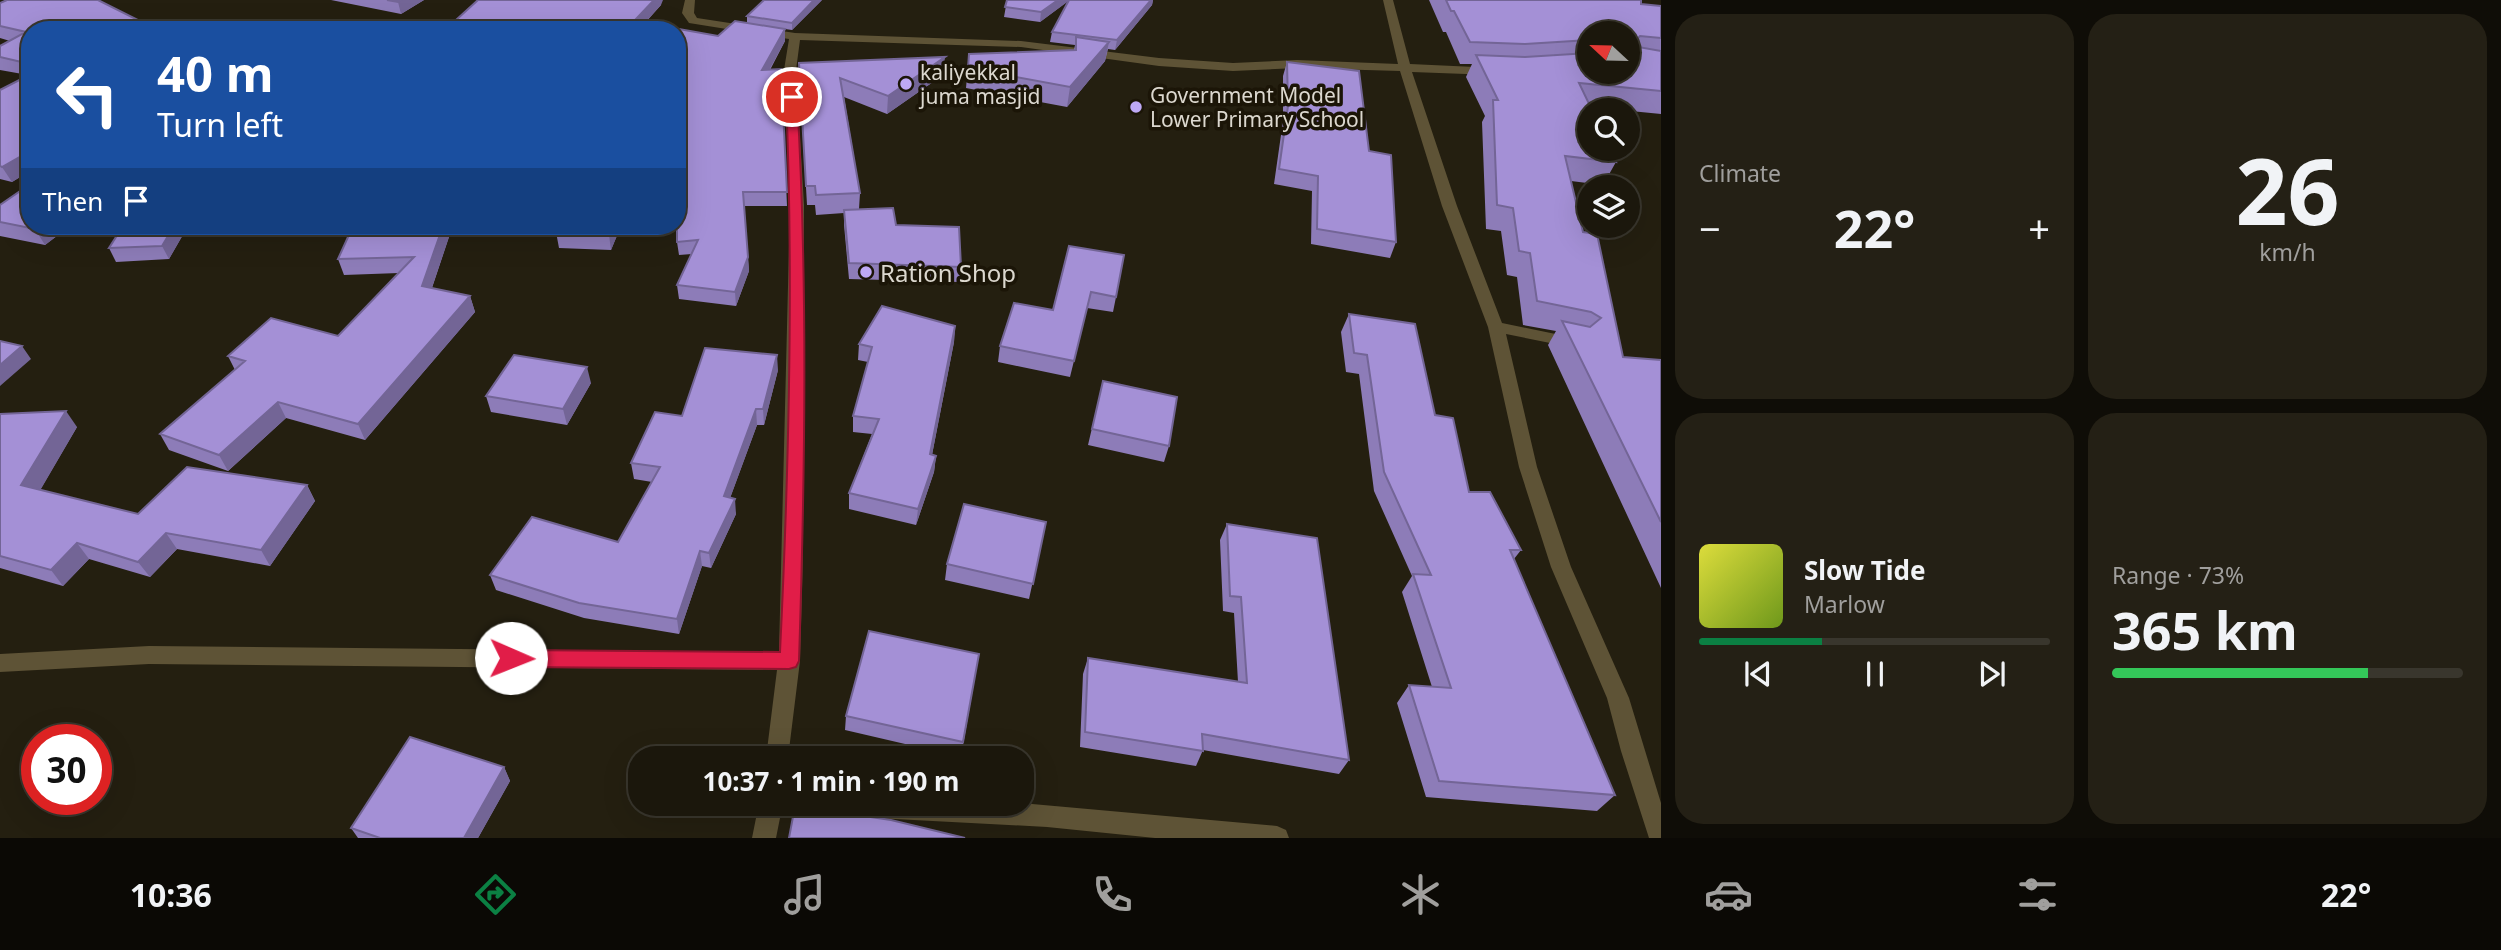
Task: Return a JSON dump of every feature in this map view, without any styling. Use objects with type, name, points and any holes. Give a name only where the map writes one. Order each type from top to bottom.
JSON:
[{"type":"street","points":[[690,0],[688,13],[693,20],[795,36],[1021,44],[1159,62],[1233,68],[1297,64],[1501,72]]},
{"type":"street","points":[[1388,0],[1403,68],[1472,268],[1496,327],[1528,467],[1561,567],[1618,698],[1632,751],[1661,838]]},
{"type":"street","points":[[778,746],[789,661],[793,554],[797,205],[790,70],[795,36]]},
{"type":"street","points":[[1496,327],[1575,344]]},
{"type":"street","points":[[0,663],[149,655],[789,661]]},
{"type":"street","points":[[1034,815],[1277,838]]},
{"type":"street","points":[[764,838],[768,816]]},
{"type":"building","points":[[7,0],[98,0],[140,21],[21,21],[21,31],[0,26],[0,3]]},
{"type":"building","points":[[478,0],[654,0],[634,21],[455,21]]},
{"type":"building","points":[[764,0],[814,0],[792,23],[747,16]]},
{"type":"building","points":[[1007,0],[1058,0],[1041,12],[1005,7]]},
{"type":"building","points":[[1069,0],[1151,0],[1117,40],[1052,32]]},
{"type":"building","points":[[1446,0],[1641,0],[1641,4],[1661,6],[1661,38],[1640,36],[1640,21],[1577,21],[1577,41],[1525,44],[1470,42],[1454,11],[1451,11]]},
{"type":"building","points":[[735,21],[785,29],[762,70],[781,69],[787,192],[743,192],[748,257],[735,292],[677,285],[698,240],[677,242],[677,235],[686,235],[686,30],[718,36]]},
{"type":"building","points":[[21,35],[21,62],[0,57],[0,46]]},
{"type":"building","points":[[1076,37],[1109,42],[1070,87],[968,68],[969,54],[1076,50]]},
{"type":"building","points":[[1640,47],[1661,51],[1661,91],[1589,84],[1640,84]]},
{"type":"building","points":[[1577,54],[1577,84],[1586,98],[1577,98],[1577,157],[1565,156],[1577,207],[1577,238],[1598,238],[1623,357],[1661,360],[1661,522],[1562,321],[1590,327],[1601,318],[1591,312],[1537,301],[1530,253],[1519,251],[1513,208],[1497,205],[1493,100],[1498,100],[1476,55],[1525,57]]},
{"type":"building","points":[[945,57],[888,96],[840,78],[860,193],[816,195],[815,186],[806,186],[799,63]]},
{"type":"building","points":[[1287,62],[1359,71],[1369,151],[1391,155],[1396,242],[1317,229],[1318,176],[1279,169],[1288,106]]},
{"type":"building","points":[[21,80],[21,156],[2,167],[0,166],[0,90]]},
{"type":"building","points":[[21,190],[21,226],[0,222],[0,205]]},
{"type":"building","points":[[893,208],[896,225],[959,227],[961,267],[849,263],[844,210]]},
{"type":"building","points":[[117,235],[169,235],[162,246],[109,248]]},
{"type":"building","points":[[349,235],[440,235],[422,286],[470,296],[358,424],[278,402],[219,455],[160,434],[245,361],[228,356],[271,318],[338,336],[414,257],[338,259]]},
{"type":"building","points":[[1069,246],[1124,255],[1116,297],[1091,292],[1074,361],[1000,346],[1014,303],[1053,310]]},
{"type":"building","points":[[882,306],[955,326],[930,454],[936,456],[918,509],[849,493],[879,419],[853,416],[872,347],[859,344]]},
{"type":"building","points":[[1349,314],[1415,324],[1435,415],[1453,418],[1469,492],[1490,492],[1521,550],[1510,550],[1615,795],[1439,781],[1409,685],[1451,688],[1413,574],[1431,575],[1384,472],[1367,355],[1354,353]]},
{"type":"building","points":[[0,341],[22,346],[0,365]]},
{"type":"building","points":[[705,348],[777,355],[763,409],[756,409],[724,496],[735,499],[709,553],[700,551],[677,619],[579,603],[490,575],[532,517],[618,542],[660,467],[631,463],[655,412],[682,416]]},
{"type":"building","points":[[514,355],[587,367],[563,409],[486,396]]},
{"type":"building","points":[[1103,381],[1177,397],[1169,446],[1092,429]]},
{"type":"building","points":[[66,411],[21,485],[138,514],[187,467],[307,485],[261,550],[166,533],[138,562],[77,543],[51,570],[0,556],[0,414]]},
{"type":"building","points":[[964,504],[1046,522],[1033,584],[947,564]]},
{"type":"building","points":[[1227,524],[1317,538],[1349,760],[1202,734],[1203,751],[1085,732],[1088,658],[1247,683],[1241,597],[1230,596]]},
{"type":"building","points":[[869,631],[979,654],[963,742],[846,716]]},
{"type":"building","points":[[410,737],[504,767],[464,838],[380,838],[351,828]]},
{"type":"building","points":[[793,816],[864,816],[965,838],[789,838]]},
{"type":"place","name":"kaliyekkal juma masjid","points":[[906,84]]},
{"type":"place","name":"Government Model Lower Primary School","points":[[1136,107]]},
{"type":"place","name":"Ration Shop","points":[[866,272]]},
{"type":"route","points":[[511,658],[789,661],[793,554],[797,205],[792,97]]}]
